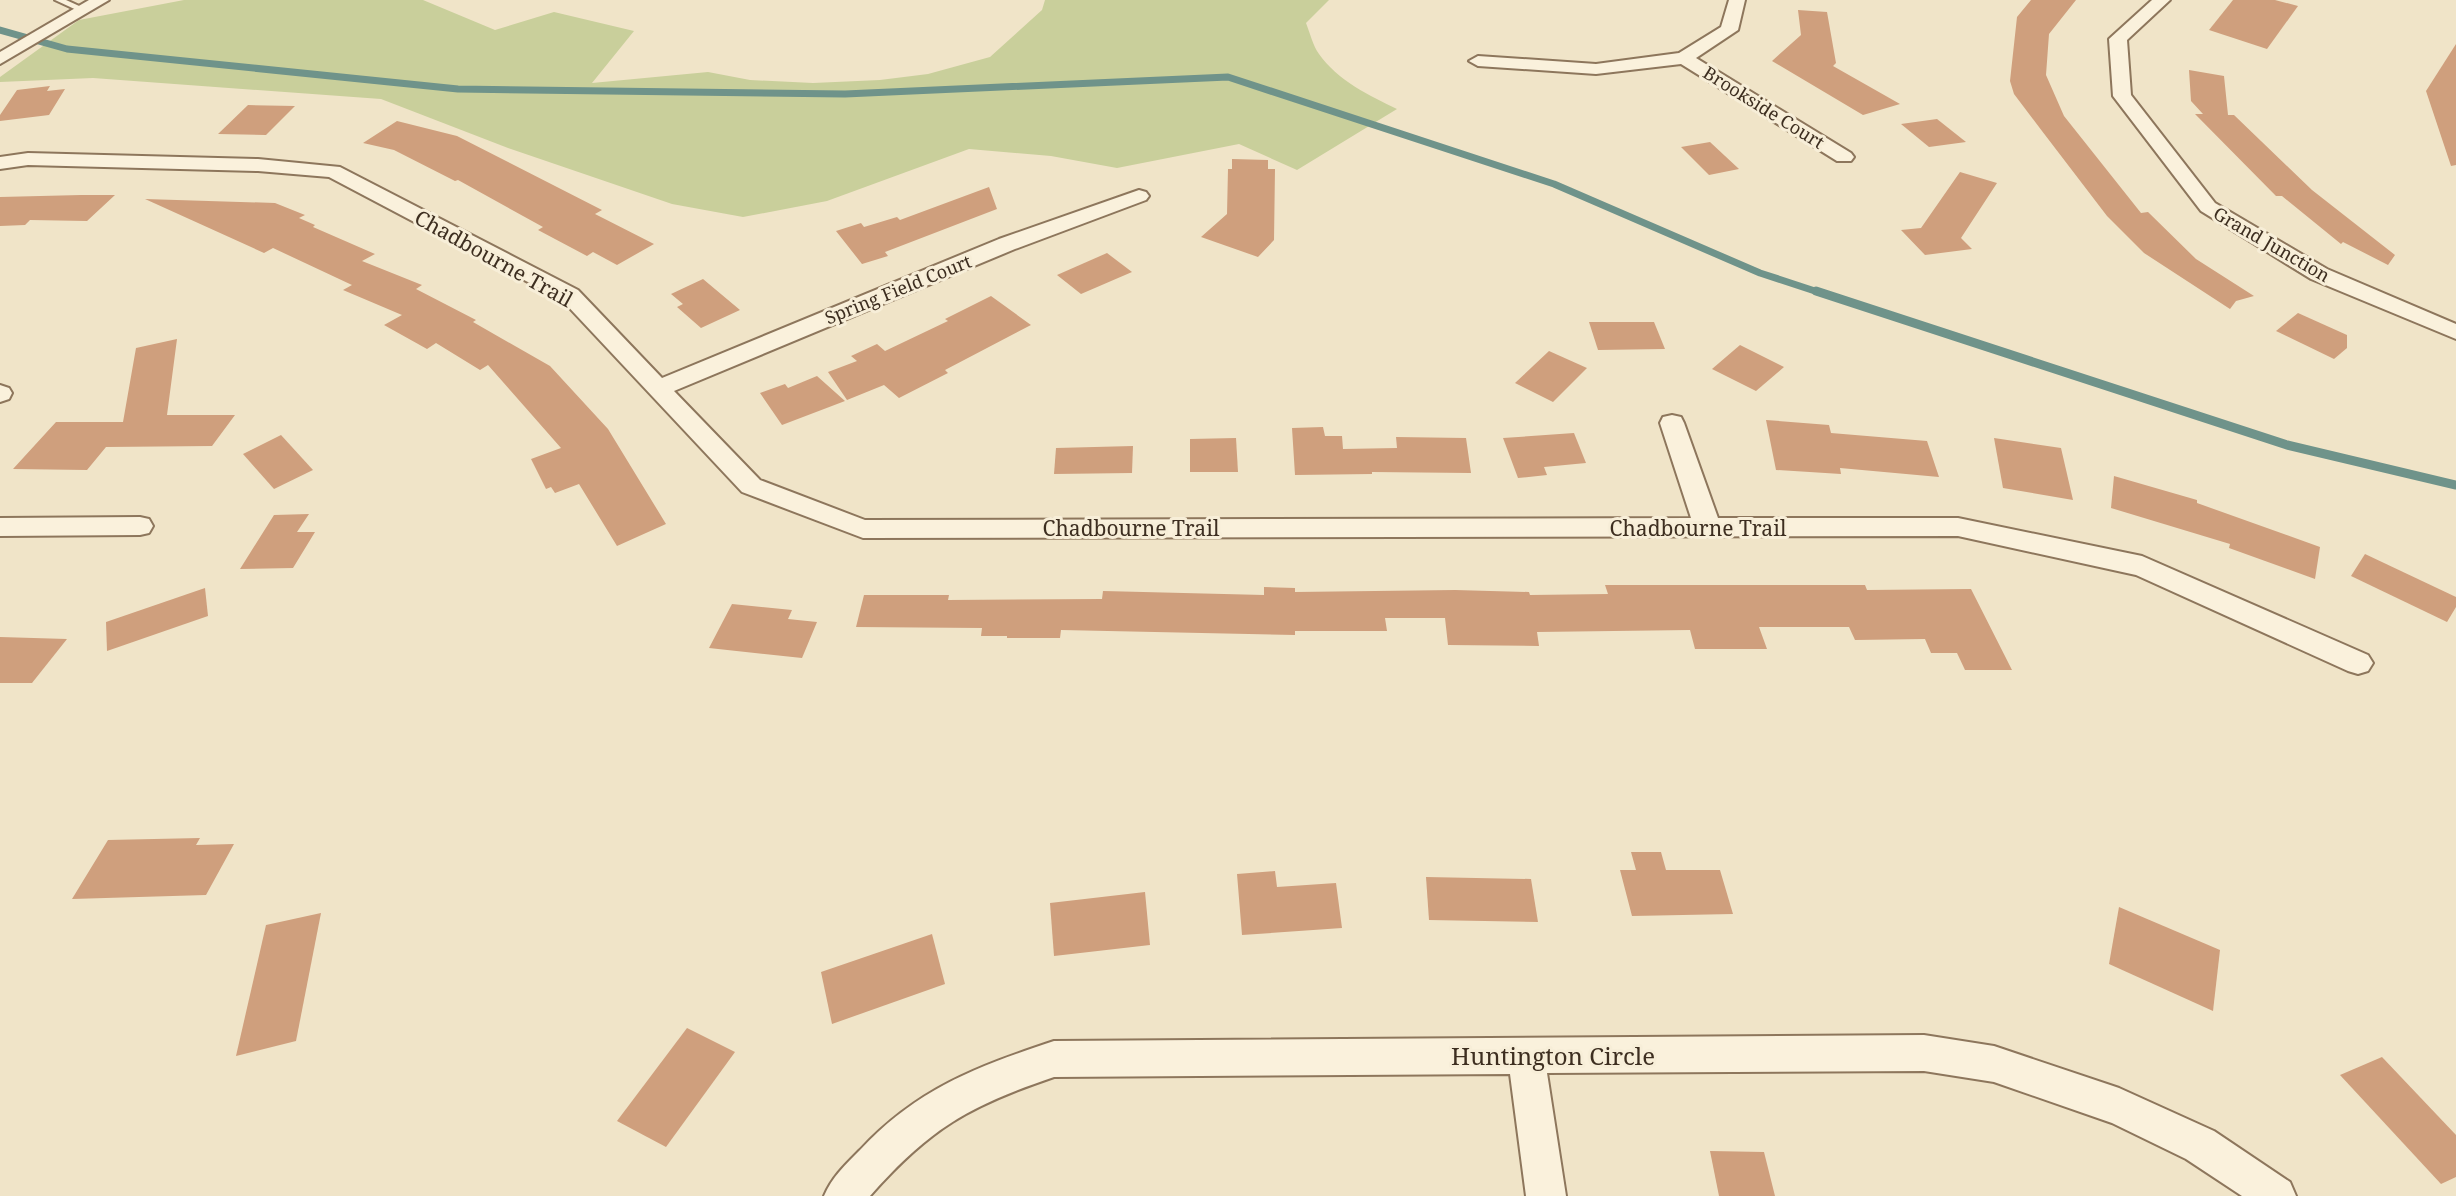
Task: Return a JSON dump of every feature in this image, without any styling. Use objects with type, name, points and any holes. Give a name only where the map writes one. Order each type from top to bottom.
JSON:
[{"type":"street","points":[[0,59],[101,0]]},
{"type":"street","points":[[1478,61],[1596,69],[1684,58],[1729,30],[1737,0]]},
{"type":"street","name":"Grand Junction","points":[[2162,0],[2118,40],[2122,96],[2208,207],[2319,274],[2456,332]]},
{"type":"street","name":"Brookside Court","points":[[1684,58],[1844,157]]},
{"type":"street","name":"Chadbourne Trail","points":[[0,163],[28,159],[258,165],[333,171],[570,295],[751,486],[863,529],[1958,527],[2142,566],[2358,663]]},
{"type":"street","name":"Spring Field Court","points":[[659,388],[1007,244],[1139,196]]},
{"type":"street","points":[[1672,423],[1708,528]]},
{"type":"street","points":[[0,527],[140,526]]},
{"type":"street","name":"Huntington Circle","points":[[844,1196],[879,1157],[933,1111],[990,1080],[1054,1059],[1924,1053],[1994,1064],[2119,1107],[2200,1145],[2276,1196]]},
{"type":"street","points":[[1526,1055],[1546,1196]]},
{"type":"lane","points":[[59,0],[84,10]]},
{"type":"green space","points":[[184,0],[423,0],[495,30],[554,12],[634,31],[592,83],[708,72],[750,80],[813,83],[880,80],[928,74],[990,57],[1042,10],[1045,0],[1329,0],[1306,23],[1317,51],[1344,79],[1397,109],[1297,170],[1239,144],[1117,168],[1051,156],[969,149],[827,201],[743,217],[672,204],[508,148],[381,99],[93,78],[0,82],[0,77],[79,20]]},
{"type":"building","points":[[2031,0],[2076,0],[2049,34],[2046,75],[2064,116],[2141,213],[2148,212],[2196,259],[2254,296],[2236,301],[2230,309],[2144,253],[2107,216],[2014,94],[2010,81],[2017,17]]},
{"type":"building","points":[[2233,0],[2275,0],[2298,6],[2267,49],[2209,30]]},
{"type":"building","points":[[1798,10],[1827,12],[1836,63],[1833,66],[1900,104],[1863,115],[1772,61],[1801,35]]},
{"type":"building","points":[[2456,44],[2456,165],[2451,166],[2426,91]]},
{"type":"building","points":[[2189,70],[2224,76],[2228,115],[2234,115],[2312,190],[2395,255],[2388,265],[2343,242],[2341,244],[2282,196],[2276,196],[2195,114],[2203,114],[2191,101]]},
{"type":"building","points":[[50,86],[47,91],[65,89],[49,115],[0,121],[0,115],[17,90]]},
{"type":"building","points":[[248,105],[295,106],[266,135],[218,134]]},
{"type":"building","points":[[1937,119],[1966,142],[1929,147],[1901,124]]},
{"type":"building","points":[[397,121],[457,136],[602,210],[595,214],[654,244],[617,265],[593,252],[587,256],[538,230],[543,227],[458,180],[455,181],[394,150],[363,143]]},
{"type":"building","points":[[1710,142],[1739,169],[1709,175],[1681,147]]},
{"type":"building","points":[[1232,159],[1268,160],[1268,169],[1275,169],[1274,240],[1258,257],[1201,237],[1227,214],[1228,169],[1232,169]]},
{"type":"building","points":[[1960,172],[1997,183],[1961,238],[1972,249],[1925,255],[1901,230],[1921,228]]},
{"type":"building","points":[[989,187],[997,209],[885,252],[888,256],[862,264],[836,231],[861,223],[864,227],[897,217],[900,220]]},
{"type":"building","points":[[115,195],[87,221],[30,220],[25,225],[0,226],[0,197]]},
{"type":"building","points":[[145,199],[275,203],[305,215],[299,218],[315,225],[313,227],[375,254],[362,261],[422,285],[416,289],[476,320],[473,322],[550,366],[608,429],[666,524],[617,546],[579,484],[555,493],[551,487],[546,489],[531,459],[561,448],[488,365],[480,370],[436,343],[427,349],[384,325],[402,315],[343,290],[352,285],[273,248],[264,253]]},
{"type":"building","points":[[1107,253],[1132,272],[1081,294],[1057,275]]},
{"type":"building","points":[[703,279],[740,310],[701,328],[677,307],[683,304],[671,294]]},
{"type":"building","points":[[991,296],[1031,325],[945,370],[948,373],[899,398],[884,385],[847,400],[828,372],[857,361],[851,356],[877,344],[885,351],[948,321],[945,319]]},
{"type":"building","points":[[2298,313],[2347,335],[2347,348],[2334,359],[2276,331]]},
{"type":"building","points":[[1589,322],[1654,322],[1665,349],[1598,350]]},
{"type":"building","points":[[177,339],[167,415],[235,415],[212,446],[106,447],[87,470],[13,469],[56,422],[123,422],[136,348]]},
{"type":"building","points":[[1740,345],[1784,367],[1756,391],[1712,369]]},
{"type":"building","points":[[1549,351],[1587,368],[1553,402],[1515,383]]},
{"type":"building","points":[[817,376],[845,401],[782,425],[760,393],[785,384],[788,388]]},
{"type":"building","points":[[1766,420],[1829,425],[1831,433],[1927,441],[1939,477],[1840,468],[1841,474],[1776,470]]},
{"type":"building","points":[[1323,427],[1325,436],[1342,436],[1343,449],[1397,448],[1396,437],[1466,438],[1471,473],[1372,472],[1295,475],[1292,428]]},
{"type":"building","points":[[1574,433],[1586,463],[1544,467],[1547,475],[1518,478],[1503,438]]},
{"type":"building","points":[[281,435],[313,470],[274,489],[243,454]]},
{"type":"building","points":[[1236,438],[1238,472],[1190,472],[1190,439]]},
{"type":"building","points":[[1994,438],[2061,448],[2073,500],[2003,488]]},
{"type":"building","points":[[1133,446],[1132,473],[1054,474],[1056,448]]},
{"type":"building","points":[[2114,476],[2197,500],[2197,503],[2320,547],[2315,579],[2229,548],[2230,544],[2111,508]]},
{"type":"building","points":[[309,514],[297,532],[315,532],[293,568],[240,569],[274,515]]},
{"type":"building","points":[[2365,554],[2456,597],[2456,607],[2447,622],[2351,576]]},
{"type":"building","points":[[1605,585],[1865,585],[1867,590],[1971,589],[2012,670],[1965,670],[1957,653],[1931,653],[1925,639],[1855,640],[1849,627],[1759,627],[1767,649],[1695,649],[1690,630],[1537,632],[1539,646],[1448,645],[1445,618],[1385,618],[1387,631],[1295,631],[1295,635],[1061,630],[1060,638],[1007,638],[981,636],[982,628],[856,627],[864,595],[949,595],[948,600],[1102,599],[1103,591],[1264,595],[1264,587],[1295,588],[1295,592],[1455,590],[1529,592],[1530,595],[1608,594]]},
{"type":"building","points":[[205,588],[208,616],[107,651],[106,622]]},
{"type":"building","points":[[732,604],[792,610],[788,619],[817,622],[802,658],[709,648]]},
{"type":"building","points":[[0,637],[67,639],[32,683],[0,683]]},
{"type":"building","points":[[200,838],[196,845],[234,844],[206,895],[72,899],[108,840]]},
{"type":"building","points":[[1631,852],[1661,852],[1666,870],[1720,870],[1733,914],[1632,916],[1620,870],[1636,870]]},
{"type":"building","points":[[1275,871],[1277,887],[1336,883],[1342,928],[1242,935],[1237,874]]},
{"type":"building","points":[[1426,877],[1531,879],[1538,922],[1429,920]]},
{"type":"building","points":[[1145,892],[1150,945],[1054,956],[1050,903]]},
{"type":"building","points":[[2119,907],[2220,950],[2213,1011],[2109,964]]},
{"type":"building","points":[[321,913],[296,1041],[236,1056],[266,925]]},
{"type":"building","points":[[932,934],[945,984],[832,1024],[821,972]]},
{"type":"building","points":[[687,1028],[735,1052],[666,1147],[617,1121]]},
{"type":"building","points":[[2382,1057],[2456,1135],[2456,1177],[2441,1184],[2340,1075]]},
{"type":"building","points":[[1710,1151],[1764,1152],[1775,1196],[1719,1196]]},
{"type":"waterway","points":[[0,30],[67,49],[458,89],[845,94],[1228,77],[1554,184],[1760,273],[1821,293]]},
{"type":"waterway","points":[[1816,291],[2287,445],[2456,485]]}]
